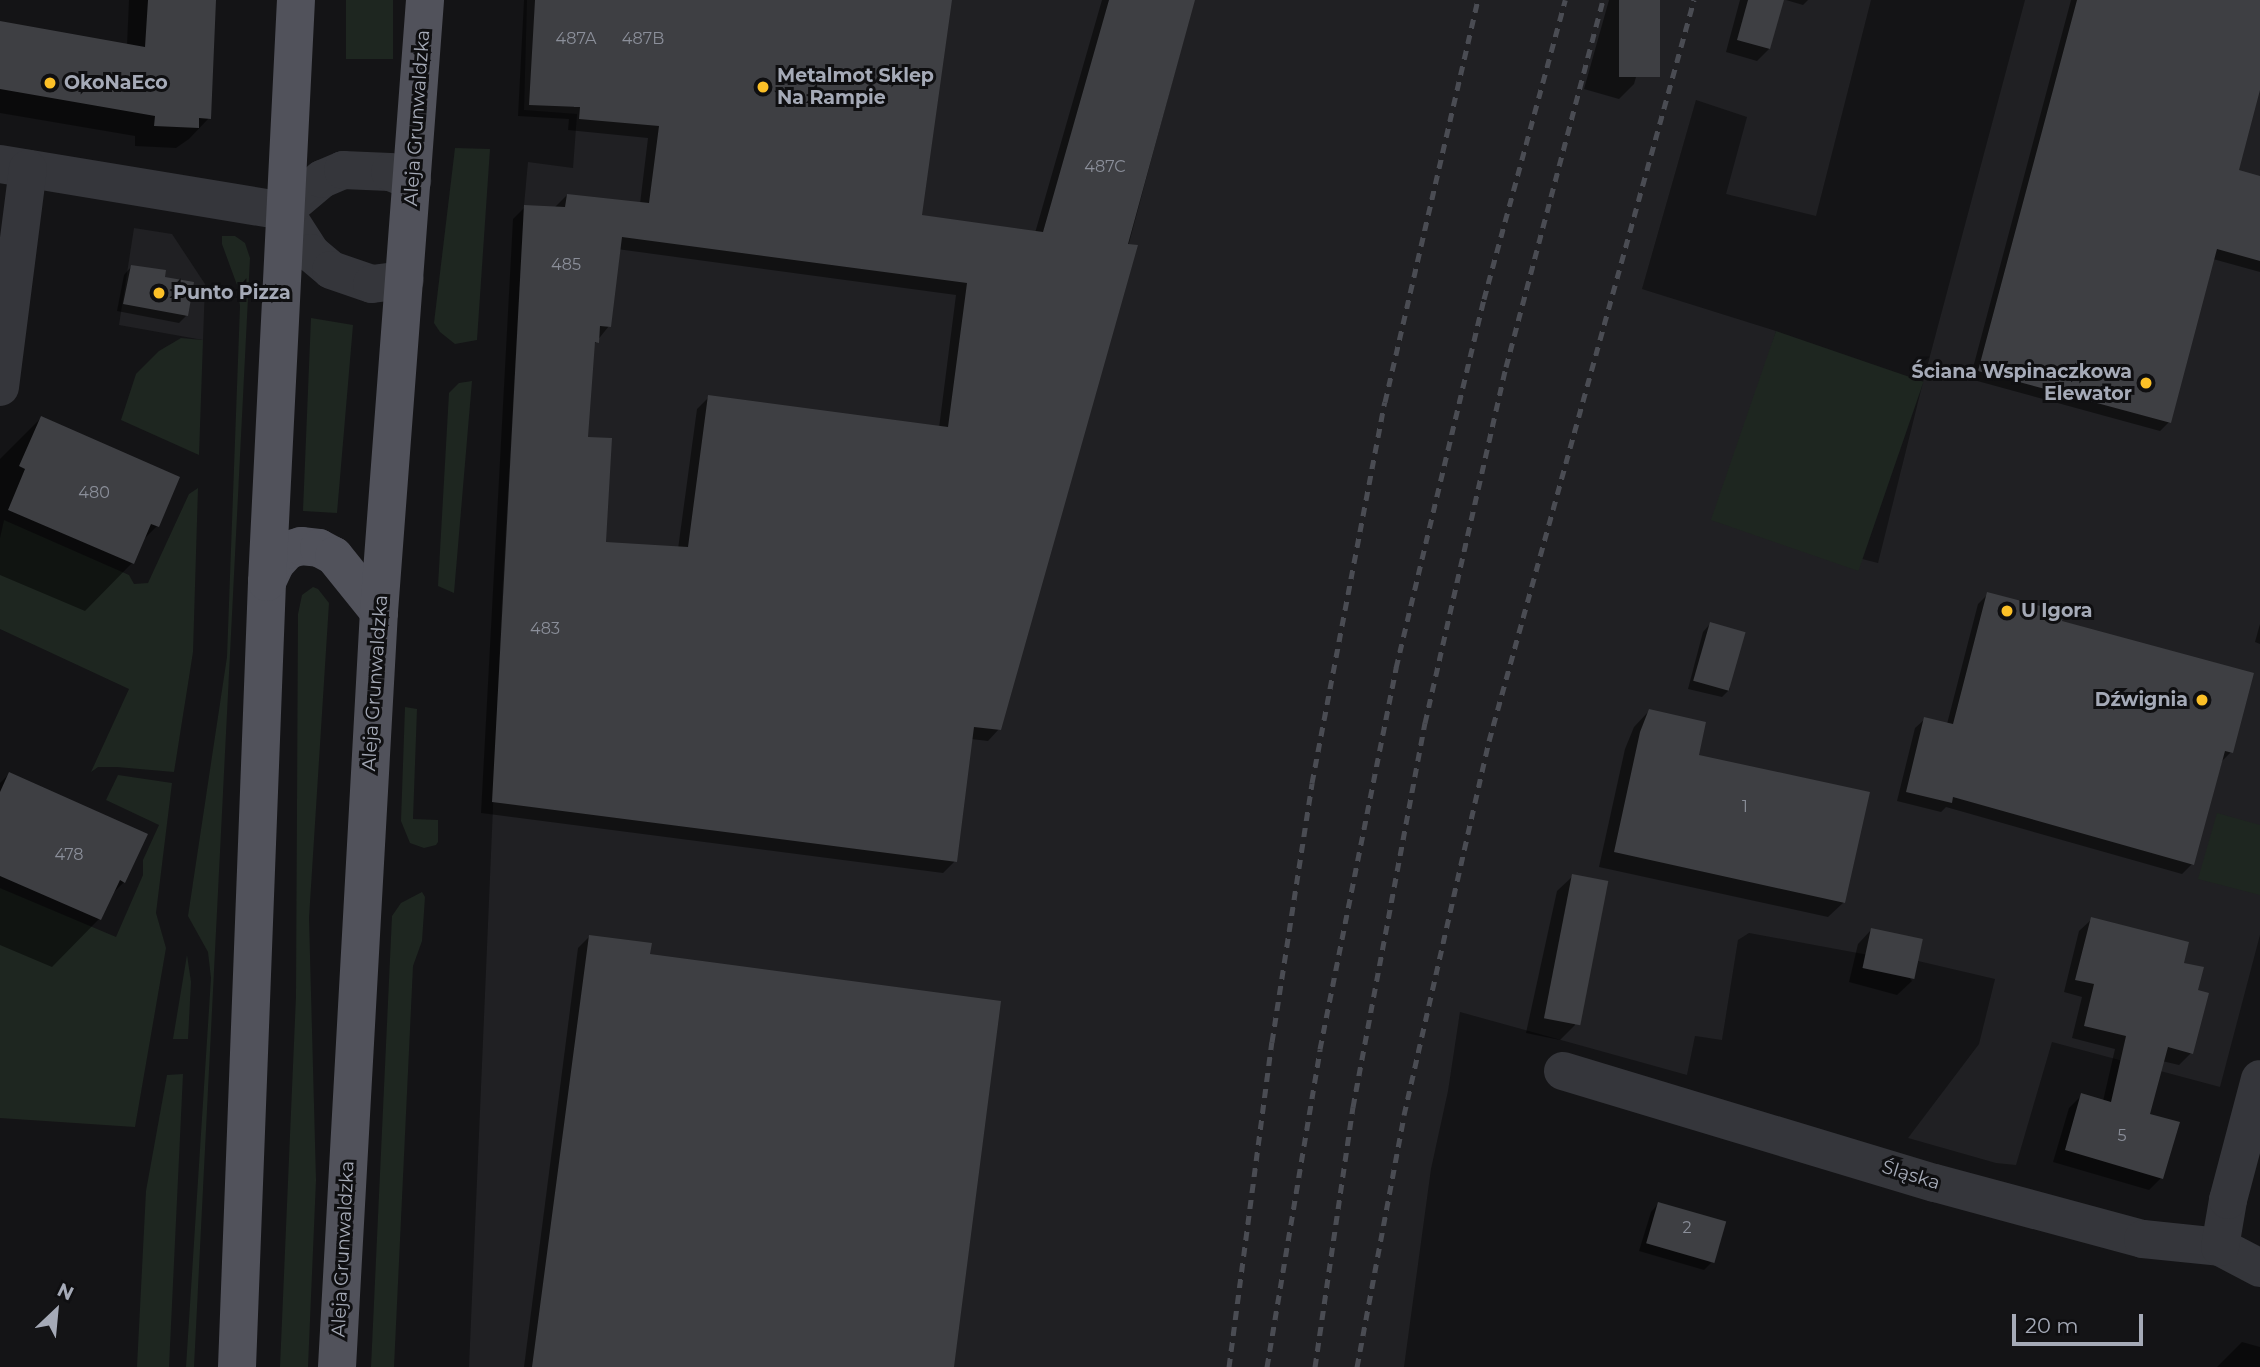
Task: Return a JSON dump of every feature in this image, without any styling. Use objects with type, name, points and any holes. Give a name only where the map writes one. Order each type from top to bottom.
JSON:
[{"type":"main road","points":[[237,1367],[267,582],[296,0]]},
{"type":"main road","name":"Aleja Grunwaldzka","points":[[337,1367],[379,612],[425,0]]},
{"type":"main road","points":[[267,582],[276,563],[288,550],[301,546],[319,548],[334,556],[379,612]]},
{"type":"street","points":[[0,387],[14,166],[284,211],[311,253],[331,270],[372,284],[405,280]]},
{"type":"street","points":[[284,211],[322,179],[343,170],[390,172],[412,181]]},
{"type":"street","name":"Śląska","points":[[1563,1071],[1936,1183],[2143,1239],[2220,1247],[2260,1268]]},
{"type":"street","points":[[2220,1247],[2228,1200],[2260,1079]]},
{"type":"shaded area","points":[[346,0],[393,0],[393,59],[346,59]]},
{"type":"shaded area","points":[[527,0],[1871,0],[1816,216],[1726,194],[1747,117],[1696,100],[1642,289],[1776,331],[1718,522],[1878,563],[1923,382],[2025,0],[2260,0],[2260,935],[2220,1087],[2052,1042],[2016,1165],[1996,1163],[1908,1138],[1979,1044],[1995,979],[1918,961],[1917,964],[1749,933],[1738,940],[1722,1040],[1695,1036],[1687,1075],[1460,1012],[1448,1091],[1431,1169],[1404,1367],[469,1367],[502,597],[524,205],[528,162],[573,168],[577,114],[524,110]]},
{"type":"shaded area","points":[[455,148],[490,149],[477,340],[455,344],[440,332],[434,323]]},
{"type":"shaded area","points":[[134,228],[172,234],[205,284],[203,340],[119,325]]},
{"type":"shaded area","points":[[222,236],[235,236],[245,243],[250,258],[194,1367],[186,1367],[211,978],[208,952],[188,916],[227,657],[240,306],[237,285],[222,244]]},
{"type":"shaded area","points":[[311,318],[353,325],[337,513],[303,511]]},
{"type":"shaded area","points":[[1776,331],[1924,382],[1858,571],[1711,520]]},
{"type":"shaded area","points":[[181,338],[203,340],[199,455],[121,420],[136,374],[159,351]]},
{"type":"shaded area","points":[[472,381],[454,593],[438,586],[449,393],[459,383]]},
{"type":"shaded area","points":[[198,488],[193,652],[174,772],[98,767],[91,772],[129,689],[0,629],[0,538],[4,520],[129,575],[134,584],[148,583],[189,494]]},
{"type":"shaded area","points":[[313,587],[318,589],[329,603],[309,918],[316,1180],[308,1367],[280,1367],[296,996],[298,614],[302,595]]},
{"type":"shaded area","points":[[405,707],[417,709],[413,819],[438,820],[438,842],[424,848],[410,843],[401,821]]},
{"type":"shaded area","points":[[118,775],[172,783],[156,913],[166,948],[135,1127],[0,1118],[0,888],[116,937],[143,875],[143,860],[159,825],[106,800]]},
{"type":"shaded area","points":[[2217,813],[2260,825],[2260,895],[2198,879]]},
{"type":"shaded area","points":[[422,892],[425,897],[422,941],[413,966],[394,1367],[371,1367],[392,916],[401,903]]},
{"type":"shaded area","points":[[187,955],[191,982],[188,1039],[173,1039]]},
{"type":"shaded area","points":[[183,1074],[169,1367],[137,1367],[146,1191],[167,1075]]},
{"type":"building","points":[[148,0],[216,0],[211,119],[199,118],[199,128],[154,126],[155,116],[0,89],[0,21],[145,47]]},
{"type":"building","points":[[535,0],[952,0],[922,215],[1043,232],[1109,0],[1195,0],[1128,244],[1138,245],[1001,730],[974,727],[957,862],[492,802],[524,205],[565,207],[567,194],[649,203],[659,126],[579,119],[580,107],[529,105]],"holes":[[[622,237],[967,283],[948,427],[708,395],[688,547],[606,542],[612,438],[588,437],[595,342],[599,343],[600,326],[611,327]]]},
{"type":"building","points":[[1619,0],[1660,0],[1660,77],[1619,77]]},
{"type":"building","points":[[1748,0],[1784,0],[1770,49],[1737,40]]},
{"type":"building","points":[[2077,0],[2260,0],[2260,90],[2239,170],[2260,176],[2260,261],[2217,249],[2171,423],[1978,371]]},
{"type":"building","name":"Punto Pizza","points":[[131,265],[166,270],[165,277],[194,282],[188,316],[123,304]]},
{"type":"building","points":[[41,416],[180,477],[159,527],[151,524],[134,564],[8,510],[25,469],[19,466]]},
{"type":"building","points":[[1987,592],[2064,612],[2062,621],[2254,673],[2233,753],[2225,751],[2194,865],[1953,797],[1952,803],[1906,792],[1924,717],[1953,724]]},
{"type":"building","points":[[1710,622],[1746,632],[1729,691],[1693,681]]},
{"type":"building","points":[[1649,709],[1706,722],[1699,755],[1870,792],[1845,903],[1614,852],[1640,732]]},
{"type":"building","points":[[9,772],[148,834],[125,883],[120,880],[101,920],[0,876],[0,792]]},
{"type":"building","points":[[1572,874],[1608,881],[1580,1025],[1544,1018]]},
{"type":"building","points":[[2091,917],[2189,942],[2184,963],[2204,967],[2198,990],[2209,993],[2193,1054],[2168,1047],[2150,1114],[2180,1122],[2163,1179],[2065,1150],[2081,1093],[2111,1102],[2126,1036],[2084,1026],[2094,984],[2075,980]]},
{"type":"building","points":[[1871,928],[1923,939],[1914,979],[1862,968]]},
{"type":"building","points":[[589,935],[652,943],[650,954],[1001,1001],[954,1367],[532,1367]]},
{"type":"building","points":[[1658,1202],[1726,1222],[1714,1263],[1646,1243]]},
{"type":"railway","points":[[1229,1367],[1272,1042],[1312,783],[1385,402],[1478,0]]},
{"type":"railway","points":[[1267,1367],[1320,1049],[1396,668],[1484,299],[1565,0]]},
{"type":"railway","points":[[1315,1367],[1353,1107],[1425,723],[1506,367],[1603,0]]},
{"type":"railway","points":[[1357,1367],[1404,1115],[1489,741],[1694,0]]},
{"type":"place","name":"OkoNaEco","points":[[50,83]]},
{"type":"place","name":"Metalmot Sklep Na Rampie","points":[[763,87]]},
{"type":"place","name":"Punto Pizza","points":[[159,293]]},
{"type":"place","name":"Ściana Wspinaczkowa Elewator","points":[[2146,383]]},
{"type":"place","name":"U Igora","points":[[2007,611]]},
{"type":"place","name":"Dźwignia","points":[[2202,700]]}]
